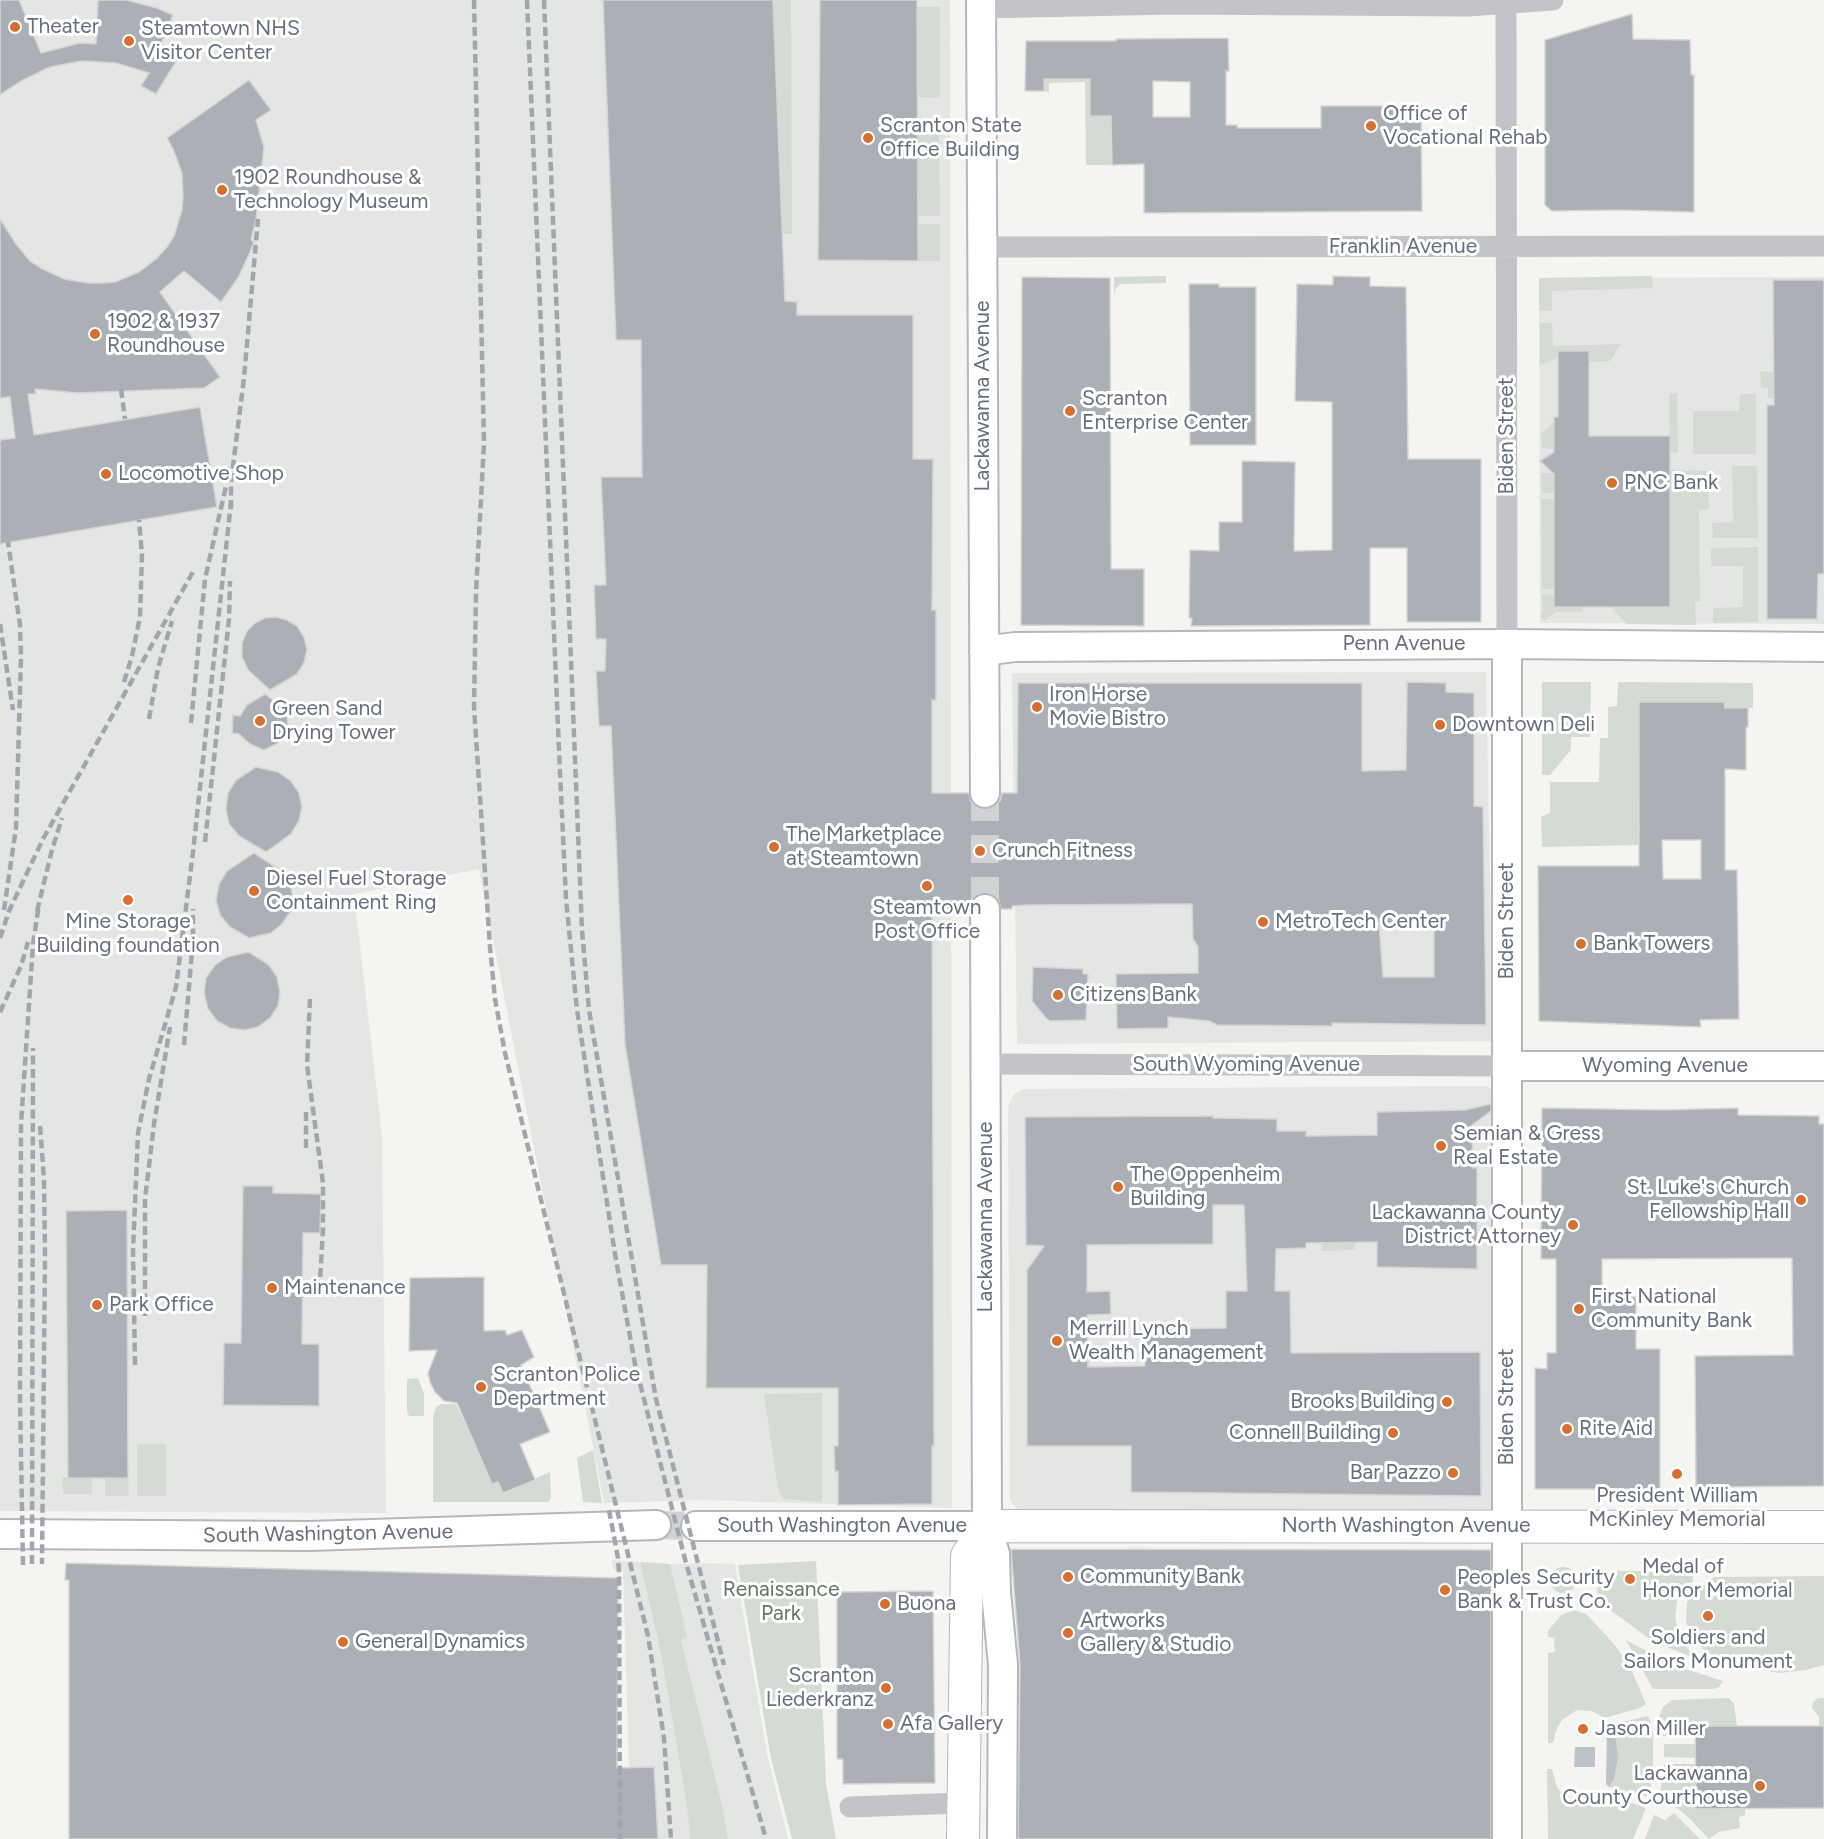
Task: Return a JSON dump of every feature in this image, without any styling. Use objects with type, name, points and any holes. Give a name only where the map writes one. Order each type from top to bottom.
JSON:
[{"type":"main road","name":"Lackawanna Avenue","points":[[981,4],[985,793]]},
{"type":"main road","name":"Penn Avenue","points":[[984,651],[1015,647],[1507,644],[1824,647]]},
{"type":"main road","name":"Biden Street","points":[[1507,644],[1507,1839]]},
{"type":"main road","name":"Lackawanna Avenue","points":[[985,909],[987,1526],[995,1554],[1003,1665],[1002,1839]]},
{"type":"main road","name":"Wyoming Avenue","points":[[1507,1066],[1824,1066]]},
{"type":"main road","name":"South Washington Avenue","points":[[0,1534],[353,1535],[656,1525]]},
{"type":"main road","name":"South Washington Avenue","points":[[696,1526],[987,1526]]},
{"type":"main road","name":"North Washington Avenue","points":[[987,1526],[1824,1527]]},
{"type":"main road","points":[[963,1839],[967,1556],[987,1526]]},
{"type":"street","points":[[981,4],[1468,6],[1554,0]]},
{"type":"street","name":"Biden Street","points":[[1506,4],[1507,644]]},
{"type":"street","name":"Franklin Avenue","points":[[982,247],[1824,246]]},
{"type":"street","name":"South Wyoming Avenue","points":[[986,1064],[1507,1066]]},
{"type":"street","points":[[850,1807],[961,1803]]},
{"type":"shaded area","points":[[0,0],[950,0],[952,1508],[702,1500],[604,1503],[479,869],[354,894],[382,1135],[386,1513],[0,1511]]},
{"type":"shaded area","points":[[1824,277],[1824,624],[1540,623],[1539,278]]},
{"type":"shaded area","points":[[1486,672],[1493,1041],[1017,1044],[1012,673]]},
{"type":"shaded area","points":[[1486,1086],[1493,1090],[1495,1505],[1486,1512],[1022,1512],[1013,1505],[1010,1499],[1008,1115],[1014,1094],[1024,1089]]},
{"type":"shaded area","points":[[612,1560],[640,1562],[661,1654],[687,1807],[690,1839],[658,1839],[654,1767],[629,1768],[623,1570],[614,1570]]},
{"type":"shaded area","points":[[670,1564],[735,1564],[767,1754],[788,1839],[728,1839],[722,1805],[681,1640]]},
{"type":"shaded area","points":[[1610,1725],[1616,1739],[1618,1758],[1614,1779],[1609,1787],[1606,1784],[1607,1729]]},
{"type":"shaded area","points":[[1575,1747],[1595,1747],[1595,1767],[1574,1767]]},
{"type":"green space","points":[[773,0],[791,0],[792,234],[783,234]]},
{"type":"green space","points":[[917,7],[940,7],[940,98],[917,97]]},
{"type":"green space","points":[[1044,79],[1090,79],[1090,116],[1111,116],[1112,165],[1086,165],[1085,82],[1049,83],[1049,92],[1044,91]]},
{"type":"green space","points":[[918,125],[939,126],[940,216],[918,216]]},
{"type":"green space","points":[[918,224],[940,224],[940,261],[918,261]]},
{"type":"green space","points":[[1166,276],[1166,283],[1121,284],[1116,288],[1114,295],[1114,277]]},
{"type":"green space","points":[[1652,276],[1653,288],[1552,291],[1552,311],[1539,311],[1539,278]]},
{"type":"green space","points":[[1540,323],[1552,323],[1553,346],[1621,344],[1610,361],[1589,362],[1588,351],[1558,351],[1558,357],[1540,365]]},
{"type":"green space","points":[[1760,371],[1773,372],[1774,387],[1824,387],[1824,399],[1768,398],[1768,388],[1761,388]]},
{"type":"green space","points":[[1669,393],[1677,393],[1678,453],[1670,452]]},
{"type":"green space","points":[[1740,394],[1756,394],[1756,454],[1693,454],[1693,411],[1739,411]]},
{"type":"green space","points":[[1554,422],[1554,449],[1542,448],[1541,434]]},
{"type":"green space","points":[[1732,466],[1757,466],[1758,538],[1713,538],[1712,523],[1733,522]]},
{"type":"green space","points":[[1670,470],[1708,471],[1709,509],[1699,510],[1700,601],[1695,602],[1696,625],[1627,624],[1611,607],[1670,607]]},
{"type":"green space","points":[[1541,473],[1554,473],[1554,493],[1542,493]]},
{"type":"green space","points":[[1541,499],[1554,499],[1554,589],[1542,589]]},
{"type":"green space","points":[[1758,547],[1758,622],[1713,623],[1713,608],[1743,607],[1743,566],[1711,566],[1711,548]]},
{"type":"green space","points":[[1542,594],[1554,595],[1554,607],[1583,607],[1583,612],[1556,612],[1544,621],[1541,615],[1543,611]]},
{"type":"green space","points":[[1542,682],[1591,682],[1590,737],[1571,737],[1571,750],[1550,775],[1542,775]]},
{"type":"green space","points":[[1618,682],[1753,683],[1753,708],[1725,708],[1724,702],[1639,702],[1638,845],[1542,847],[1541,817],[1550,813],[1550,782],[1599,782],[1600,738],[1608,738],[1608,707],[1617,706]]},
{"type":"green space","points":[[1355,1242],[1355,1250],[1322,1251],[1322,1243]]},
{"type":"green space","points":[[418,1378],[424,1394],[424,1416],[409,1416],[407,1379]]},
{"type":"green space","points":[[822,1393],[822,1502],[784,1499],[778,1490],[764,1394]]},
{"type":"green space","points":[[441,1404],[456,1404],[492,1483],[498,1482],[503,1493],[550,1472],[551,1497],[549,1502],[433,1502],[433,1417],[436,1407]]},
{"type":"green space","points":[[137,1444],[166,1444],[166,1496],[137,1496]]},
{"type":"green space","points":[[593,1450],[602,1503],[583,1502],[577,1458]]},
{"type":"green space","points":[[62,1477],[92,1478],[92,1494],[63,1494]]},
{"type":"green space","points":[[105,1478],[128,1478],[129,1496],[105,1496]]},
{"type":"green space","name":"Renaissance Park","points":[[816,1561],[826,1783],[836,1839],[792,1839],[771,1758],[738,1565]]},
{"type":"green space","points":[[640,1562],[670,1564],[687,1637],[681,1640],[722,1805],[728,1839],[690,1839],[687,1807],[661,1654]]},
{"type":"green space","points":[[1563,1567],[1572,1571],[1576,1580],[1572,1589],[1563,1593],[1554,1589],[1550,1580],[1554,1571]]},
{"type":"green space","points":[[1614,1571],[1692,1571],[1693,1581],[1684,1588],[1677,1600],[1675,1617],[1678,1631],[1687,1648],[1697,1659],[1654,1642],[1602,1604],[1597,1589],[1604,1577]]},
{"type":"green space","points":[[1824,1576],[1824,1665],[1780,1673],[1733,1665],[1702,1648],[1686,1623],[1687,1602],[1714,1577]]},
{"type":"green space","points":[[1573,1610],[1586,1614],[1615,1645],[1631,1669],[1646,1704],[1640,1708],[1604,1718],[1592,1711],[1577,1710],[1562,1720],[1556,1730],[1553,1743],[1548,1743],[1548,1653],[1555,1652],[1554,1638],[1548,1637],[1548,1631],[1561,1615]]},
{"type":"green space","points":[[1626,1640],[1673,1665],[1723,1681],[1719,1687],[1713,1689],[1653,1689]]},
{"type":"green space","points":[[1729,1698],[1734,1704],[1737,1726],[1695,1727],[1695,1736],[1663,1736],[1659,1717],[1663,1707],[1672,1700]]},
{"type":"green space","points":[[1818,1698],[1824,1698],[1824,1726],[1819,1726],[1819,1717],[1812,1708],[1813,1702]]},
{"type":"green space","points":[[1647,1716],[1653,1733],[1653,1776],[1649,1794],[1645,1796],[1609,1787],[1614,1779],[1618,1758],[1616,1739],[1610,1725]]},
{"type":"green space","points":[[1664,1744],[1695,1744],[1696,1758],[1664,1757]]},
{"type":"green space","points":[[1664,1764],[1695,1764],[1696,1809],[1745,1809],[1745,1815],[1739,1817],[1740,1828],[1719,1832],[1709,1839],[1675,1806],[1672,1797],[1663,1792],[1660,1794]]},
{"type":"green space","points":[[1547,1769],[1552,1769],[1557,1787],[1569,1802],[1581,1805],[1592,1804],[1605,1795],[1645,1807],[1633,1839],[1548,1839]]},
{"type":"green space","points":[[1674,1813],[1700,1839],[1645,1839],[1654,1815],[1665,1820]]},
{"type":"building","points":[[0,0],[19,0],[41,53],[80,43],[96,44],[98,0],[126,0],[157,8],[173,15],[161,44],[180,55],[156,94],[141,86],[149,73],[116,63],[82,61],[50,67],[21,81],[0,95]]},
{"type":"building","points":[[603,0],[773,0],[785,301],[797,302],[797,315],[913,315],[913,459],[933,459],[932,610],[936,610],[936,700],[932,700],[932,793],[969,793],[971,802],[977,808],[984,809],[994,807],[1000,801],[1002,793],[1017,793],[1018,683],[1362,683],[1362,771],[1406,770],[1407,682],[1446,683],[1446,692],[1474,693],[1474,806],[1483,807],[1486,1025],[1332,1023],[1332,1026],[1217,1025],[1209,1021],[1168,1017],[1168,1028],[1117,1029],[1116,974],[1198,973],[1198,947],[1193,939],[1192,904],[1028,905],[1001,909],[994,895],[984,893],[976,895],[971,900],[969,909],[932,909],[934,1446],[932,1446],[932,1504],[838,1505],[838,1471],[835,1472],[834,1446],[838,1446],[838,1388],[706,1388],[707,1265],[661,1265],[625,1044],[611,726],[599,726],[596,671],[605,671],[606,639],[596,639],[594,585],[606,585],[601,477],[642,477],[641,340],[616,340]],"holes":[[[1379,923],[1434,923],[1434,977],[1383,977]]]},
{"type":"building","name":"Scranton State Office Building","points":[[820,0],[917,0],[918,261],[818,260]]},
{"type":"building","points":[[1632,14],[1633,39],[1690,40],[1691,75],[1694,75],[1694,212],[1552,211],[1545,205],[1545,40]]},
{"type":"building","name":"Office of Vocational Rehab","points":[[1228,38],[1226,125],[1237,125],[1237,128],[1321,128],[1321,106],[1421,106],[1422,211],[1144,213],[1144,164],[1112,165],[1111,116],[1090,116],[1090,79],[1044,79],[1044,91],[1025,91],[1026,41],[1116,41],[1116,39]],"holes":[[[1153,81],[1190,82],[1190,117],[1153,117]]]},
{"type":"building","points":[[249,80],[271,110],[256,120],[264,147],[256,219],[251,240],[254,242],[250,252],[238,278],[221,302],[184,271],[160,292],[220,377],[204,388],[77,393],[35,389],[36,394],[28,394],[34,435],[200,407],[217,507],[0,544],[0,440],[15,438],[10,397],[0,398],[0,219],[30,261],[64,279],[88,283],[115,282],[139,272],[167,247],[174,236],[182,210],[182,173],[167,138]]},
{"type":"building","points":[[1333,276],[1370,277],[1370,286],[1406,287],[1408,459],[1481,459],[1481,622],[1407,622],[1407,548],[1370,548],[1370,625],[1191,626],[1192,618],[1189,618],[1190,550],[1219,551],[1219,522],[1242,522],[1242,461],[1295,462],[1294,551],[1332,550],[1332,402],[1295,401],[1297,284],[1333,285]]},
{"type":"building","name":"Scranton Enterprise Center","points":[[1022,277],[1110,278],[1111,569],[1144,569],[1144,626],[1021,625]]},
{"type":"building","points":[[1773,280],[1824,280],[1824,574],[1818,574],[1817,619],[1767,619],[1767,405],[1774,405]]},
{"type":"building","points":[[1189,284],[1256,287],[1256,445],[1190,445]]},
{"type":"building","name":"PNC Bank","points":[[1558,351],[1589,351],[1589,436],[1670,436],[1670,607],[1554,607],[1554,474],[1540,461],[1554,452],[1554,417],[1558,417]]},
{"type":"building","points":[[276,617],[297,626],[304,637],[307,650],[304,663],[297,674],[270,690],[248,670],[242,657],[242,643],[247,631],[255,623],[265,618]]},
{"type":"building","name":"Green Sand Drying Tower","points":[[265,694],[282,707],[287,715],[288,726],[285,736],[278,743],[264,750],[250,744],[239,734],[232,733],[233,715],[240,716],[247,705]]},
{"type":"building","points":[[1639,702],[1724,702],[1725,708],[1748,708],[1746,770],[1725,769],[1725,870],[1737,870],[1739,1019],[1700,1020],[1701,1027],[1539,1021],[1538,866],[1639,866]],"holes":[[[1662,840],[1701,840],[1701,879],[1663,879]]]},
{"type":"building","name":"Diesel Fuel Storage Containment Ring","points":[[256,767],[278,772],[291,781],[299,793],[302,807],[299,821],[291,834],[266,852],[239,836],[229,824],[226,809],[228,793],[236,780]]},
{"type":"building","name":"Diesel Fuel Storage Containment Ring","points":[[254,853],[282,871],[290,884],[293,898],[290,912],[282,924],[271,933],[249,938],[230,927],[220,915],[216,900],[219,884],[227,871]]},
{"type":"building","name":"Diesel Fuel Storage Containment Ring","points":[[249,952],[269,965],[277,977],[280,992],[278,1006],[270,1018],[258,1027],[244,1030],[230,1028],[217,1021],[208,1009],[204,993],[206,978],[215,965],[227,957]]},
{"type":"building","name":"Citizens Bank","points":[[1033,967],[1083,969],[1083,974],[1088,974],[1086,1020],[1050,1021],[1046,1018],[1032,1001]]},
{"type":"building","points":[[1491,1104],[1491,1111],[1472,1125],[1473,1168],[1477,1168],[1477,1269],[1377,1267],[1377,1242],[1306,1243],[1306,1248],[1276,1249],[1275,1291],[1290,1291],[1291,1353],[1480,1352],[1481,1496],[1131,1492],[1131,1446],[1027,1446],[1027,1270],[1044,1246],[1026,1245],[1025,1117],[1213,1116],[1213,1118],[1277,1119],[1277,1131],[1306,1131],[1306,1136],[1377,1135],[1377,1112],[1465,1110]],"holes":[[[1213,1205],[1244,1205],[1247,1291],[1226,1291],[1226,1328],[1145,1329],[1145,1366],[1088,1367],[1087,1315],[1111,1314],[1110,1291],[1087,1292],[1087,1245],[1213,1244]]]},
{"type":"building","points":[[1542,1108],[1663,1110],[1738,1108],[1738,1115],[1819,1116],[1819,1124],[1824,1124],[1824,1486],[1696,1487],[1695,1356],[1793,1355],[1792,1258],[1602,1259],[1602,1297],[1636,1297],[1636,1349],[1660,1349],[1660,1489],[1535,1489],[1535,1368],[1547,1369],[1547,1353],[1556,1353],[1556,1259],[1541,1259]]},
{"type":"building","name":"Maintenance","points":[[243,1186],[273,1186],[273,1193],[321,1194],[320,1233],[303,1233],[302,1344],[319,1344],[319,1406],[223,1405],[224,1343],[241,1343]]},
{"type":"building","name":"Park Office","points":[[127,1210],[128,1478],[68,1478],[66,1211]]},
{"type":"building","name":"Scranton Police Department","points":[[484,1277],[484,1331],[505,1330],[507,1335],[522,1330],[534,1357],[521,1365],[550,1432],[520,1444],[535,1480],[503,1493],[498,1482],[492,1484],[457,1403],[444,1401],[435,1392],[430,1382],[428,1373],[437,1350],[409,1351],[410,1278]]},
{"type":"building","points":[[1011,1549],[1491,1550],[1491,1839],[1018,1839],[1020,1665]]},
{"type":"building","name":"General Dynamics","points":[[66,1563],[618,1578],[617,1768],[654,1767],[658,1839],[69,1839],[69,1580],[65,1580]]},
{"type":"building","points":[[933,1591],[935,1783],[843,1784],[843,1759],[837,1759],[837,1592]]},
{"type":"building","name":"Lackawanna County Courthouse","points":[[1695,1726],[1824,1726],[1824,1808],[1696,1809]]},
{"type":"tunnel","points":[[985,793],[985,909]]},
{"type":"tunnel","points":[[656,1525],[696,1526]]},
{"type":"railway","points":[[474,0],[484,443],[476,592],[474,707],[495,999],[505,1053],[648,1636],[664,1738],[671,1839]]},
{"type":"railway","points":[[527,0],[566,899],[577,1010],[615,1254],[635,1364],[686,1563],[766,1839]]},
{"type":"railway","points":[[544,0],[582,930],[589,1010],[656,1399],[724,1665]]},
{"type":"railway","points":[[231,509],[231,482],[244,378],[258,219]]},
{"type":"railway","points":[[121,389],[125,419]]},
{"type":"railway","points":[[191,723],[205,579],[226,486]]},
{"type":"railway","points":[[135,1365],[133,1250],[138,1133],[149,1079],[176,987],[231,502]]},
{"type":"railway","points":[[124,682],[140,617],[142,555],[139,520]]},
{"type":"railway","points":[[4,910],[16,828],[21,657],[20,625],[8,542]]},
{"type":"railway","points":[[0,938],[9,911],[43,839],[194,570]]},
{"type":"railway","points":[[205,842],[229,619],[230,581]]},
{"type":"railway","points":[[149,719],[158,668],[172,621]]},
{"type":"railway","points":[[0,624],[13,710]]},
{"type":"railway","points":[[37,911],[62,818]]},
{"type":"railway","points":[[23,1565],[20,1400],[21,1124],[33,944],[39,904]]},
{"type":"railway","points":[[184,1045],[193,940],[193,909]]},
{"type":"railway","points":[[0,1012],[21,966],[28,942]]},
{"type":"railway","points":[[310,999],[307,1065],[323,1183],[320,1281]]},
{"type":"railway","points":[[145,1316],[145,1199],[154,1124],[170,1027]]},
{"type":"railway","points":[[32,1564],[33,1048]]},
{"type":"railway","points":[[306,1110],[306,1148]]},
{"type":"railway","points":[[40,1126],[44,1179],[45,1255],[42,1564]]},
{"type":"railway","points":[[609,1510],[619,1572],[620,1839]]},
{"type":"place","name":"Theater","points":[[15,27]]},
{"type":"place","name":"Steamtown NHS Visitor Center","points":[[129,41]]},
{"type":"place","name":"Office of Vocational Rehab","points":[[1371,126]]},
{"type":"place","name":"Scranton State Office Building","points":[[868,138]]},
{"type":"place","name":"1902 Roundhouse & Technology Museum","points":[[222,190]]},
{"type":"place","name":"1902 & 1937 Roundhouse","points":[[95,334]]},
{"type":"place","name":"Scranton Enterprise Center","points":[[1070,411]]},
{"type":"place","name":"Locomotive Shop","points":[[106,474]]},
{"type":"place","name":"PNC Bank","points":[[1612,483]]},
{"type":"place","name":"Iron Horse Movie Bistro","points":[[1037,707]]},
{"type":"place","name":"Green Sand Drying Tower","points":[[260,721]]},
{"type":"place","name":"Downtown Deli","points":[[1440,725]]},
{"type":"place","name":"The Marketplace at Steamtown","points":[[774,847]]},
{"type":"place","name":"Crunch Fitness","points":[[980,851]]},
{"type":"place","name":"Steamtown Post Office","points":[[927,886]]},
{"type":"place","name":"Diesel Fuel Storage Containment Ring","points":[[254,891]]},
{"type":"place","name":"Mine Storage Building foundation","points":[[128,900]]},
{"type":"place","name":"MetroTech Center","points":[[1263,922]]},
{"type":"place","name":"Bank Towers","points":[[1581,944]]},
{"type":"place","name":"Citizens Bank","points":[[1058,995]]},
{"type":"place","name":"Semian & Gress Real Estate","points":[[1441,1146]]},
{"type":"place","name":"The Oppenheim Building","points":[[1118,1187]]},
{"type":"place","name":"St. Luke's Church Fellowship Hall","points":[[1801,1200]]},
{"type":"place","name":"Lackawanna County District Attorney","points":[[1573,1225]]},
{"type":"place","name":"Maintenance","points":[[272,1288]]},
{"type":"place","name":"Park Office","points":[[97,1305]]},
{"type":"place","name":"First National Community Bank","points":[[1579,1309]]},
{"type":"place","name":"Merrill Lynch Wealth Management","points":[[1057,1341]]},
{"type":"place","name":"Scranton Police Department","points":[[481,1387]]},
{"type":"place","name":"Brooks Building","points":[[1447,1402]]},
{"type":"place","name":"Rite Aid","points":[[1567,1429]]},
{"type":"place","name":"Connell Building","points":[[1393,1433]]},
{"type":"place","name":"Bar Pazzo","points":[[1453,1473]]},
{"type":"place","name":"President William McKinley Memorial","points":[[1677,1474]]},
{"type":"place","name":"Community Bank","points":[[1068,1577]]},
{"type":"place","name":"Medal of Honor Memorial","points":[[1630,1579]]},
{"type":"place","name":"Peoples Security Bank & Trust Co.","points":[[1445,1590]]},
{"type":"place","name":"Buona","points":[[885,1604]]},
{"type":"place","name":"Soldiers and Sailors Monument","points":[[1708,1616]]},
{"type":"place","name":"Artworks Gallery & Studio","points":[[1068,1633]]},
{"type":"place","name":"General Dynamics","points":[[343,1642]]},
{"type":"place","name":"Scranton Liederkranz","points":[[886,1688]]},
{"type":"place","name":"Afa Gallery","points":[[888,1724]]},
{"type":"place","name":"Jason Miller","points":[[1583,1729]]},
{"type":"place","name":"Lackawanna County Courthouse","points":[[1760,1786]]}]
